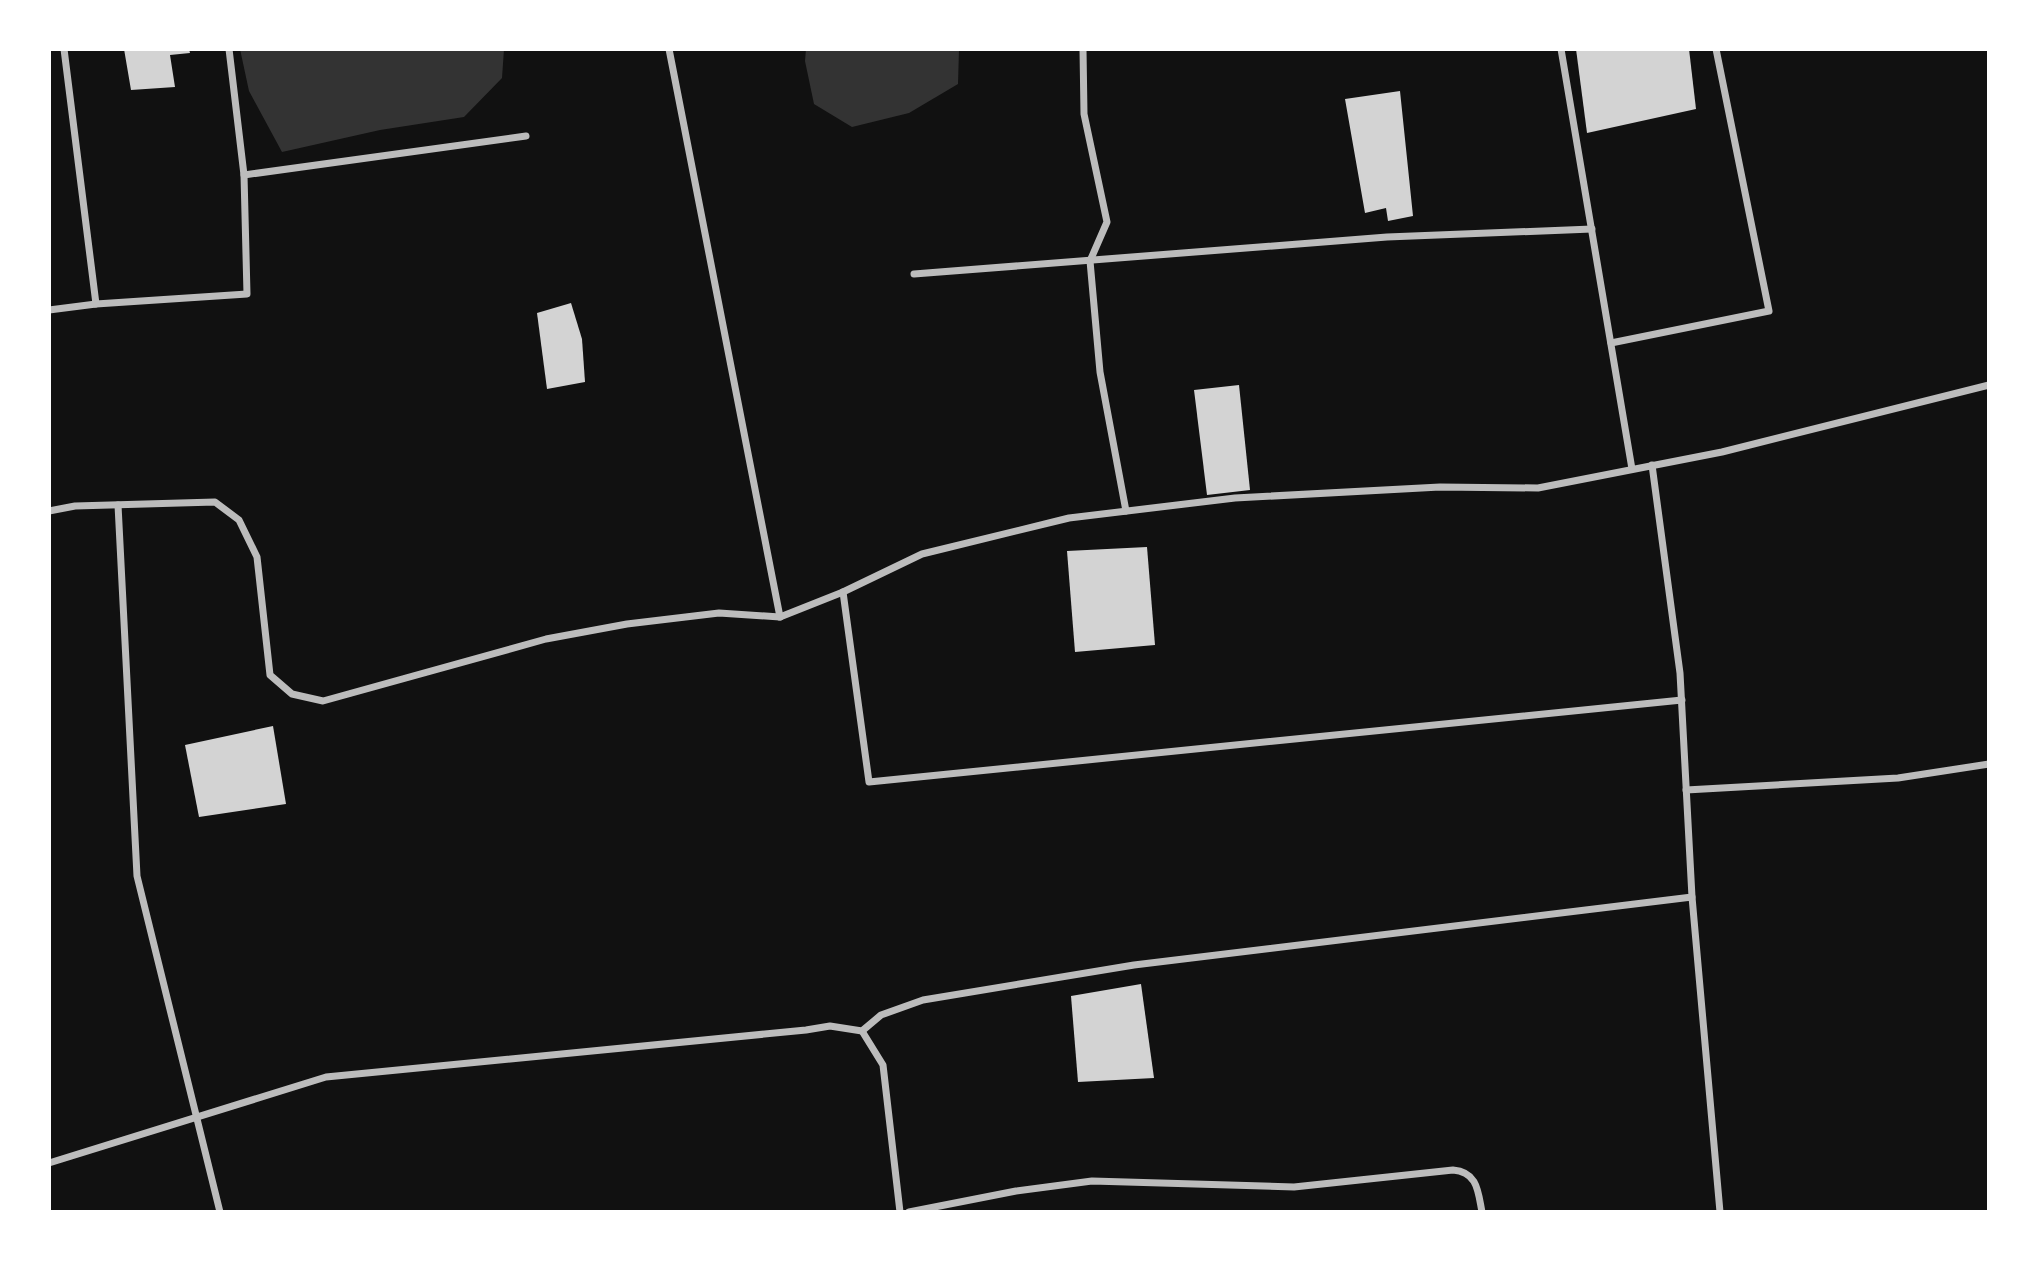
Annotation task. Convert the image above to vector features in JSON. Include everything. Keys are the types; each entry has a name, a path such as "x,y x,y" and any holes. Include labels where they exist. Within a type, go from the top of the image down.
{"street":[{"path":"64,49 96,304"},
{"path":"49,310 96,304 247,294 244,176 229,49"},
{"path":"669,49 780,617"},
{"path":"1083,49 1084,114 1107,222 1090,261 1100,372 1125,511"},
{"path":"1562,49 1632,469"},
{"path":"1611,343 1769,311 1716,49"},
{"path":"244,176 526,136"},
{"path":"914,274 1387,237 1592,229"},
{"path":"49,511 75,506 215,502 239,520 257,557 270,675 292,694 323,701 547,639 627,624 719,613 780,617 843,592 922,554 1069,518 1236,498 1440,487 1538,488 1722,452 1989,385"},
{"path":"1652,465 1680,673 1692,897 1720,1212"},
{"path":"118,505 137,876 220,1212"},
{"path":"843,592 869,782 1682,700"},
{"path":"1686,790 1899,778 1989,765"},
{"path":"49,1163 326,1077 830,1026 862,1031 881,1015 923,1000 1121,967 1692,897"},
{"path":"862,1031 883,1065 900,1212"},
{"path":"909,1212 1016,1191 1093,1181 1294,1187 1453,1170 1470,1174 1477,1184 1482,1212"}],"shaded area":[{"path":"240,49 504,49 502,78 464,117 380,130 282,152 249,91"},
{"path":"806,49 959,49 958,84 909,113 852,127 814,104 805,61"}],"building":[{"path":"124,49 189,49 190,53 170,55 175,87 131,90"},
{"path":"1576,49 1689,49 1696,109 1587,133"},
{"path":"1400,91 1413,216 1388,221 1386,208 1365,213 1345,99"},
{"path":"571,303 582,339 585,382 547,389 537,313"},
{"path":"1239,385 1250,490 1207,495 1194,390"},
{"path":"1147,547 1155,645 1075,652 1067,551"},
{"path":"273,726 286,804 199,817 185,745"},
{"path":"1141,984 1154,1078 1078,1082 1071,996"}]}
